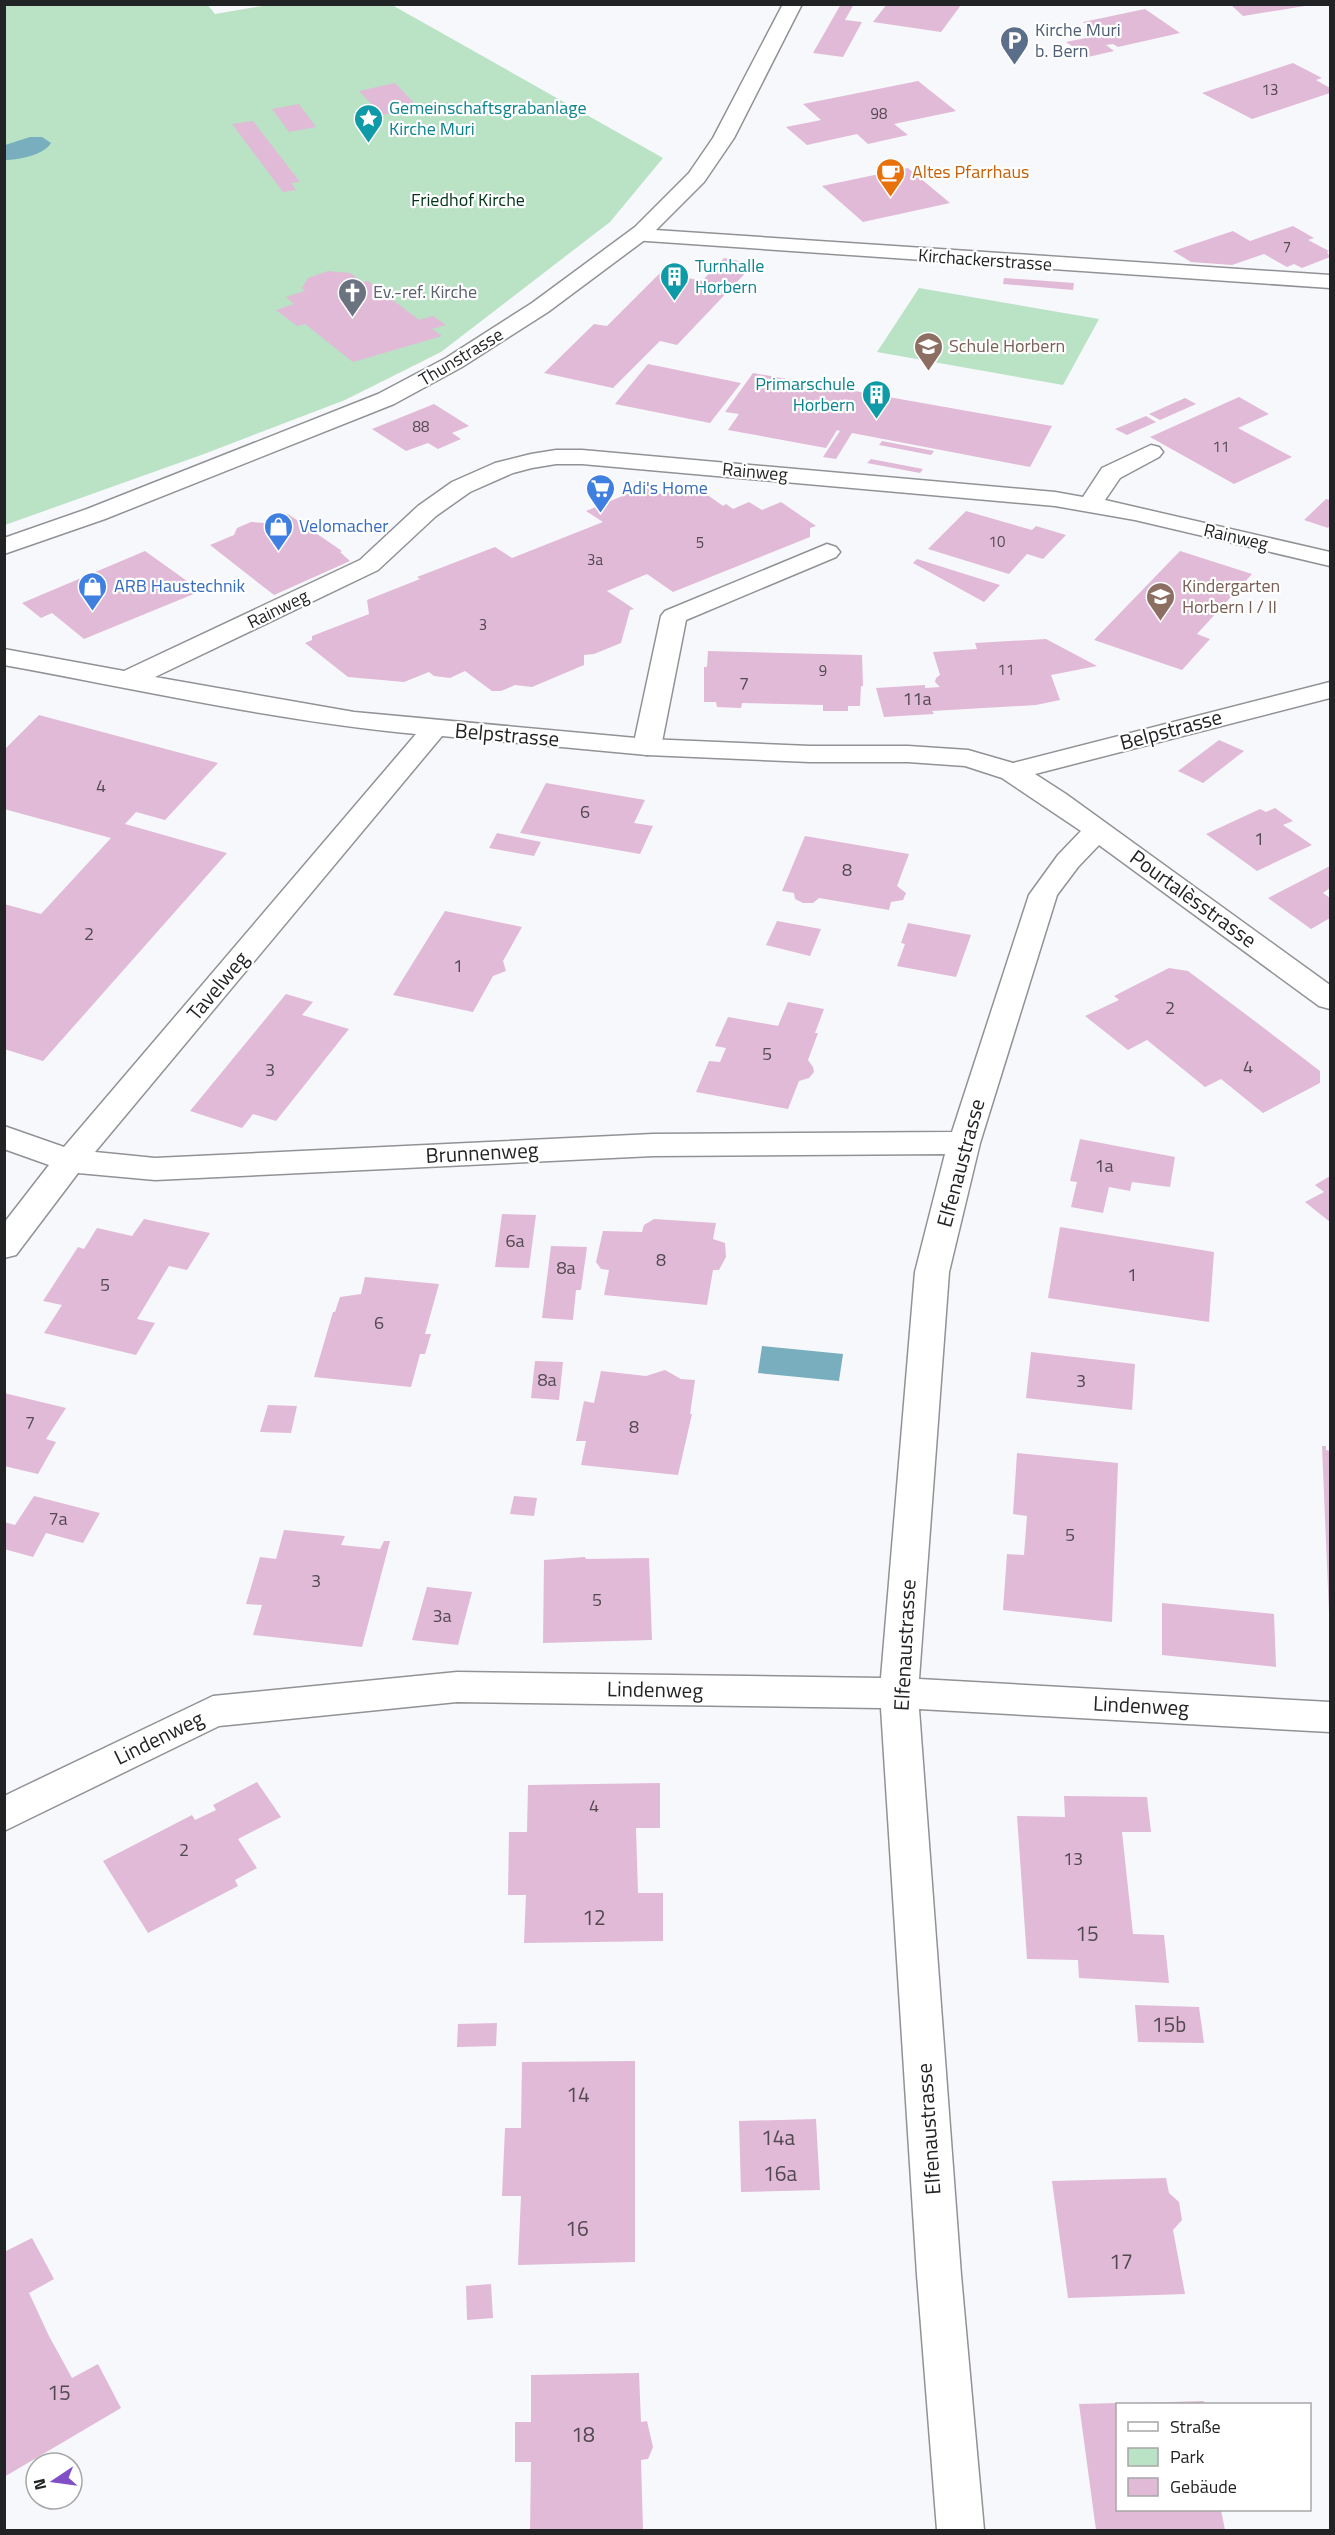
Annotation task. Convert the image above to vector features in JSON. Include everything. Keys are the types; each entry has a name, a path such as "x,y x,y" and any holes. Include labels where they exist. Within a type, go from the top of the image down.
{"street":[{"name":"Thunstrasse","path":"4,547 117,506 386,399 423,381 513,326 640,235 687,189 712,158 732,124 751,81 793,4"},
{"name":"Kirchackerstrasse","path":"640,235 1330,282"},
{"path":"1090,505 1111,473 1151,452"},
{"name":"Rainweg","path":"125,681 369,565 427,511 461,487 504,468 556,457 582,457 1055,499 1135,513 1330,559"},
{"path":"647,747 674,616 827,552"},
{"name":"Belpstrasse","path":"4,657 125,681 354,720 647,747 810,754 908,753 968,758 1012,772 1056,800"},
{"name":"Belpstrasse","path":"1012,772 1330,690"},
{"name":"Tavelweg","path":"4,1247 70,1161 435,728"},
{"name":"Pourtalèsstrasse","path":"1056,800 1330,999"},
{"name":"Elfenaustrasse","path":"960,2530 938,2263 899,1693 932,1272 964,1143 1043,895 1061,868 1081,845 1098,831"},
{"name":"Brunnenweg","path":"4,1137 70,1161 155,1169 653,1145 964,1143"},
{"name":"Lindenweg","path":"4,1815 213,1711 457,1688 899,1693 1330,1717"}],"green space":[{"name":"Friedhof Kirche","path":"207,4 215,14 268,5 392,5 663,158 610,222 441,352 345,400 204,454 5,525 4,5"},
{"path":"919,288 1099,319 1063,385 877,352"}],"water":[{"path":"30,137 42,137 51,143 37,154 5,160 5,145"},
{"path":"762,1346 843,1354 839,1381 758,1373"}],"building":[{"path":"841,4 854,4 845,20 862,22 843,57 813,53"},
{"path":"887,4 961,5 941,32 873,22"},
{"path":"1230,4 1305,4 1305,6 1243,16"},
{"path":"1145,9 1180,33 1118,47 1113,44 1106,45 1114,51 1088,57 1066,42 1101,35 1083,22"},
{"path":"1293,63 1322,78 1316,80 1330,88 1330,93 1252,119 1202,93"},
{"path":"918,81 956,111 894,124 908,135 868,144 857,134 807,145 786,127 821,120 803,104"},
{"path":"395,83 418,107 382,115 359,91"},
{"path":"299,104 316,127 289,132 272,109"},
{"path":"253,121 300,182 291,183 296,190 283,192 232,124"},
{"path":"908,168 950,203 863,222 822,186"},
{"path":"1293,226 1314,238 1308,240 1329,251 1327,252 1330,257 1302,268 1294,264 1287,267 1264,254 1232,265 1191,262 1173,251 1233,231 1250,241"},
{"name":"Turnhalle Horbern","path":"724,258 754,264 677,345 660,341 613,388 544,373 594,324 607,326 661,272 702,281"},
{"name":"Ev.-ref. Kirche","path":"328,271 350,273 363,282 368,281 419,320 433,316 446,325 432,329 442,336 353,362 305,324 297,326 276,310 294,304 286,297 305,291 302,288 308,278"},
{"path":"1004,278 1074,283 1073,290 1003,284"},
{"path":"648,364 741,383 710,423 615,404"},
{"name":"Primarschule Horbern","path":"753,373 1052,426 1030,467 852,433 836,459 823,457 840,431 837,430 826,448 728,430 739,414 725,412"},
{"path":"1239,397 1269,414 1238,428 1292,457 1234,484 1150,437"},
{"path":"1185,398 1196,404 1160,420 1149,414"},
{"path":"434,404 469,426 452,433 461,439 438,449 428,443 406,451 372,429"},
{"path":"1146,416 1156,422 1127,435 1115,429"},
{"path":"882,441 934,451 931,455 879,445"},
{"path":"871,459 923,469 920,473 867,463"},
{"path":"649,485 662,495 678,488 702,491 723,506 726,504 733,509 749,502 762,510 781,502 816,526 810,528 810,537 673,592 647,574 607,591 634,609 630,610 621,643 594,654 584,655 584,665 532,687 515,685 501,691 492,691 465,671 450,678 434,676 429,672 404,682 348,677 305,643 312,640 312,636 369,614 367,600 420,579 417,577 495,547 512,558 603,522 586,511"},
{"path":"1326,499 1330,500 1328,528 1304,520"},
{"path":"966,511 1032,530 1036,526 1066,535 1043,559 1027,554 1009,574 928,549"},
{"path":"288,514 342,551 340,552 350,561 274,595 210,545 234,535 237,528 251,522 265,523"},
{"path":"145,551 201,591 84,639 52,613 41,618 22,603"},
{"name":"Kindergarten Horbern I / II","path":"1180,551 1252,574 1197,634 1210,639 1182,670 1094,640"},
{"path":"917,559 1000,585 984,602 913,563"},
{"path":"1046,639 1097,666 1051,675 1060,700 1036,705 932,711 934,714 884,717 876,688 925,685 925,688 940,687 935,682 940,675 933,652 977,649 975,643"},
{"path":"708,651 862,655 863,686 861,686 860,706 848,706 848,711 823,711 823,705 742,703 741,708 717,707 716,702 704,702 704,667 707,667"},
{"path":"39,715 218,763 165,820 136,812 125,824 227,853 43,1061 4,1049 4,904 41,914 111,838 4,809 4,750"},
{"path":"1219,740 1244,751 1203,783 1178,771"},
{"path":"546,783 645,800 634,823 653,826 640,854 520,833"},
{"path":"1275,808 1293,821 1283,825 1312,845 1257,871 1206,834 1260,809 1266,812"},
{"path":"497,833 541,842 534,856 489,848"},
{"path":"805,836 909,854 897,886 906,893 903,900 891,902 889,910 819,898 813,903 803,903 795,899 794,893 782,891"},
{"path":"1330,866 1330,888 1323,893 1330,898 1330,918 1311,929 1268,898"},
{"path":"445,911 522,927 503,961 506,971 493,976 473,1012 393,995"},
{"path":"777,921 821,929 810,956 766,945"},
{"path":"908,923 971,935 956,977 897,966 905,944 901,943"},
{"path":"1169,968 1188,971 1256,1022 1320,1071 1320,1083 1263,1113 1221,1079 1205,1087 1147,1040 1128,1050 1085,1016 1119,1000 1114,996"},
{"path":"286,994 313,1002 302,1015 349,1029 276,1121 253,1114 242,1128 190,1111"},
{"path":"788,1002 824,1009 808,1060 814,1072 809,1078 799,1081 788,1109 696,1092 709,1061 720,1062 726,1048 715,1046 728,1017 778,1026"},
{"path":"1080,1139 1175,1157 1170,1187 1132,1182 1130,1191 1109,1187 1103,1213 1071,1207 1077,1182 1070,1181"},
{"path":"1330,1176 1330,1222 1305,1202 1324,1192 1315,1185"},
{"path":"502,1214 536,1215 529,1268 495,1267"},
{"path":"144,1219 210,1233 187,1270 169,1266 137,1319 155,1323 136,1355 44,1333 62,1305 43,1301 78,1247 84,1249 97,1228 132,1236"},
{"path":"654,1219 716,1223 713,1239 725,1243 726,1257 719,1270 713,1270 707,1305 604,1295 609,1270 601,1269 596,1262 603,1231 642,1232 644,1225"},
{"path":"1060,1227 1214,1252 1209,1322 1048,1298"},
{"path":"551,1246 587,1247 581,1290 576,1290 573,1320 542,1318"},
{"path":"365,1277 439,1284 425,1334 431,1334 425,1354 420,1354 411,1387 314,1377 333,1312 335,1312 340,1297 361,1294"},
{"path":"1031,1352 1135,1364 1132,1410 1026,1398"},
{"path":"535,1361 563,1362 559,1400 531,1398"},
{"path":"665,1370 681,1379 695,1380 690,1414 692,1414 678,1475 581,1465 586,1441 576,1441 584,1401 594,1403 601,1371 646,1376"},
{"path":"4,1393 66,1408 46,1439 56,1442 38,1474 4,1466"},
{"path":"268,1405 297,1406 291,1433 260,1432"},
{"path":"1322,1446 1326,1446 1326,1450 1330,1451 1330,1613 1329,1613"},
{"path":"1017,1453 1118,1463 1112,1622 1003,1610 1007,1554 1024,1555 1027,1516 1013,1514"},
{"path":"34,1496 100,1513 83,1543 46,1533 33,1557 4,1549 4,1522 15,1525"},
{"path":"514,1496 537,1498 534,1516 510,1514"},
{"path":"284,1530 345,1536 341,1545 380,1549 384,1541 390,1541 362,1647 253,1635 262,1605 246,1604 260,1557 276,1559"},
{"path":"585,1557 586,1559 649,1558 652,1640 543,1643 544,1560"},
{"path":"427,1587 472,1592 458,1645 412,1640"},
{"path":"1162,1603 1274,1614 1276,1667 1162,1655"},
{"path":"257,1782 281,1817 238,1839 257,1868 235,1880 238,1886 148,1933 103,1861 192,1815 195,1820 216,1810 213,1805"},
{"path":"660,1783 660,1828 636,1828 638,1893 663,1893 663,1941 524,1943 526,1895 508,1895 509,1832 527,1832 528,1785"},
{"path":"1064,1796 1147,1797 1151,1832 1122,1832 1133,1934 1164,1935 1169,1983 1079,1978 1078,1960 1027,1959 1017,1816 1065,1817"},
{"path":"1135,2005 1199,2007 1204,2043 1138,2042"},
{"path":"497,2023 496,2046 457,2047 458,2024"},
{"path":"635,2061 635,2262 518,2265 521,2196 502,2196 505,2128 521,2128 522,2062"},
{"path":"816,2119 820,2190 741,2192 739,2121"},
{"path":"1166,2178 1169,2193 1179,2202 1182,2220 1173,2230 1185,2294 1068,2298 1052,2181"},
{"path":"32,2238 54,2279 29,2293 49,2336 72,2378 98,2364 121,2408 48,2451 24,2451 24,2465 4,2477 4,2252"},
{"path":"491,2284 493,2318 467,2320 466,2286"},
{"path":"639,2373 641,2422 647,2421 653,2447 648,2459 641,2460 643,2530 530,2530 531,2462 515,2462 515,2422 531,2422 531,2375"},
{"path":"1204,2401 1204,2403 1139,2403"},
{"path":"1116,2403 1116,2511 1221,2511 1225,2530 1096,2530 1079,2404"}],"place":[{"name":"Kirche Muri b. Bern","path":"1014,66"},
{"name":"Gemeinschaftsgrabanlage Kirche Muri","path":"368,144"},
{"name":"Altes Pfarrhaus","path":"891,198"},
{"name":"Turnhalle Horbern","path":"674,302"},
{"name":"Ev.-ref. Kirche","path":"352,318"},
{"name":"Schule Horbern","path":"928,372"},
{"name":"Primarschule Horbern","path":"876,420"},
{"name":"Adi's Home","path":"601,514"},
{"name":"Velomacher","path":"278,552"},
{"name":"ARB Haustechnik","path":"93,612"},
{"name":"Kindergarten Horbern I / II","path":"1161,622"}]}
